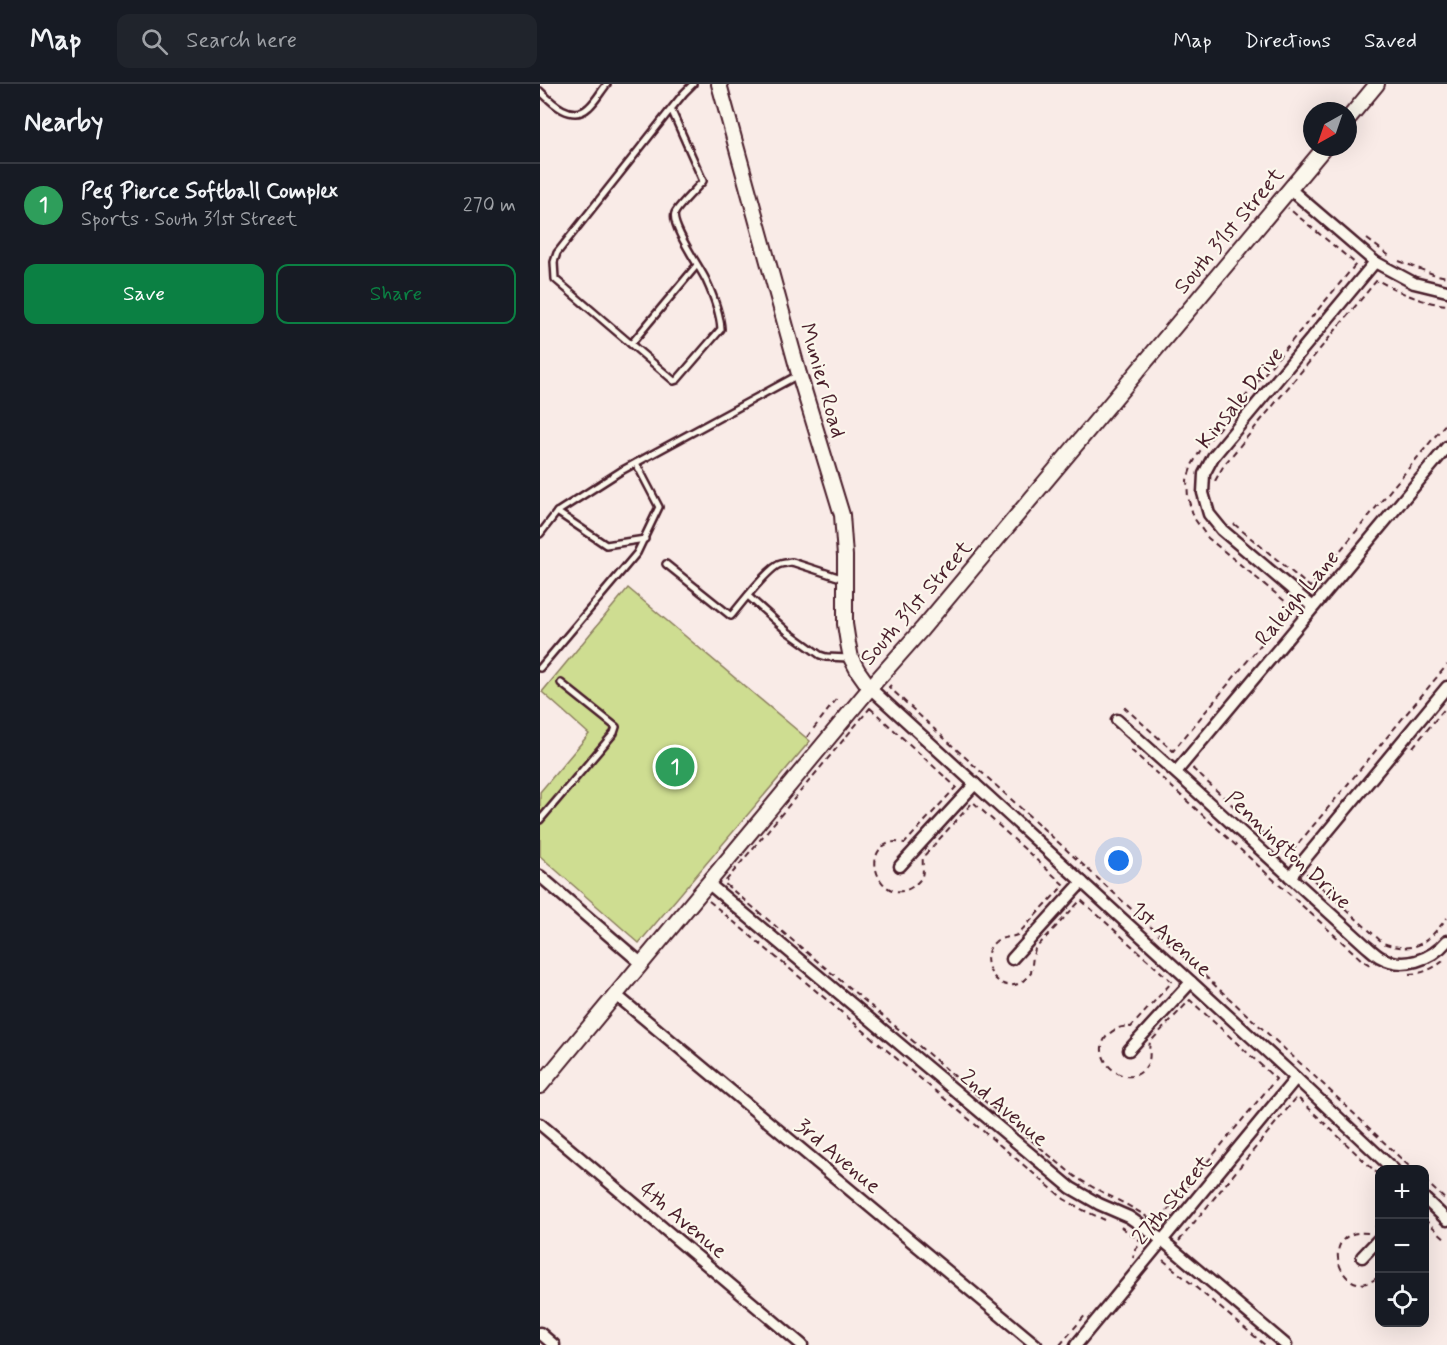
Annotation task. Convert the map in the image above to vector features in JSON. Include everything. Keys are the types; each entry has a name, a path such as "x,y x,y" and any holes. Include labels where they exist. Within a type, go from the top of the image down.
{"street":[{"name":"Munier Road","path":"718,84 842,515 846,579 845,624 851,658 870,688"},
{"path":"1357,108 1377,84"},
{"name":"South 31st Street","path":"540,1086 870,688 938,610 1317,156"},
{"path":"1290,189 1375,262 1414,283 1447,291"},
{"name":"Kinsale Drive","path":"1313,607 1222,530 1209,514 1203,493 1204,474 1213,457 1375,262"},
{"name":"Raleigh Lane","path":"1176,772 1447,447"},
{"path":"1290,877 1447,687"},
{"name":"1st Avenue","path":"870,688 1389,1165"},
{"name":"Pennington Drive","path":"1117,720 1381,958 1398,963 1414,962 1429,957 1447,941"},
{"path":"900,866 975,784"},
{"path":"540,876 642,964"},
{"path":"1012,959 1082,882"},
{"name":"2nd Avenue","path":"709,884 1071,1188 1099,1204 1130,1217 1162,1240 1286,1345"},
{"path":"1130,1050 1191,982"},
{"name":"3rd Avenue","path":"616,995 1036,1345"},
{"name":"27th Street","path":"1076,1345 1296,1078"},
{"name":"4th Avenue","path":"540,1124 802,1345"},
{"path":"1429,1202 1447,1220"},
{"path":"1362,1257 1375,1243"},
{"path":"540,1333 554,1345"}],"lane":[{"path":"540,91 566,112 576,113 588,109 607,84"},
{"path":"671,108 703,181 675,212 674,220 706,281 720,319 721,329 674,381 555,279 554,262 557,253 671,108 693,84"},
{"path":"631,344 697,265"},
{"path":"540,534 557,512 621,471 800,374"},
{"path":"540,668 637,552 645,539 659,507 636,463"},
{"path":"557,512 606,545 645,539"},
{"path":"666,564 731,616 768,573 784,563 799,564 846,579"},
{"path":"748,596 789,632 820,655 851,658"},
{"path":"540,820 614,733 616,727 561,683"}],"path":[{"path":"1124,707 1173,751 1292,607 1208,538 1194,518 1188,498 1187,480 1200,451 1356,264 1288,208"},
{"path":"1368,240 1402,263 1447,277"},
{"path":"1214,483 1224,465 1377,280 1420,300 1447,305"},
{"path":"1232,522 1310,587 1447,422"},
{"path":"1193,769 1288,856 1447,664"},
{"path":"897,678 889,687 1323,1084 1408,1165"},
{"path":"807,737 840,696"},
{"path":"1307,874 1383,943 1397,948 1409,948 1421,944 1431,937 1447,918"},
{"path":"710,901 1064,1199 1108,1220"},
{"path":"1178,1242 1297,1097 1375,1171"},
{"path":"1429,1184 1447,1201"},
{"path":"1116,1223 1142,1242 1135,1250 1133,1257"},
{"path":"1429,1223 1447,1240"},
{"path":"1163,1260 1265,1345"},
{"path":"1060,1345 1089,1310"}],"green space":[{"path":"628,588 810,741 639,943 540,856 540,792 589,734 542,692"}],"place":[{"name":"Peg Pierce Softball Complex","path":"675,767"}]}
